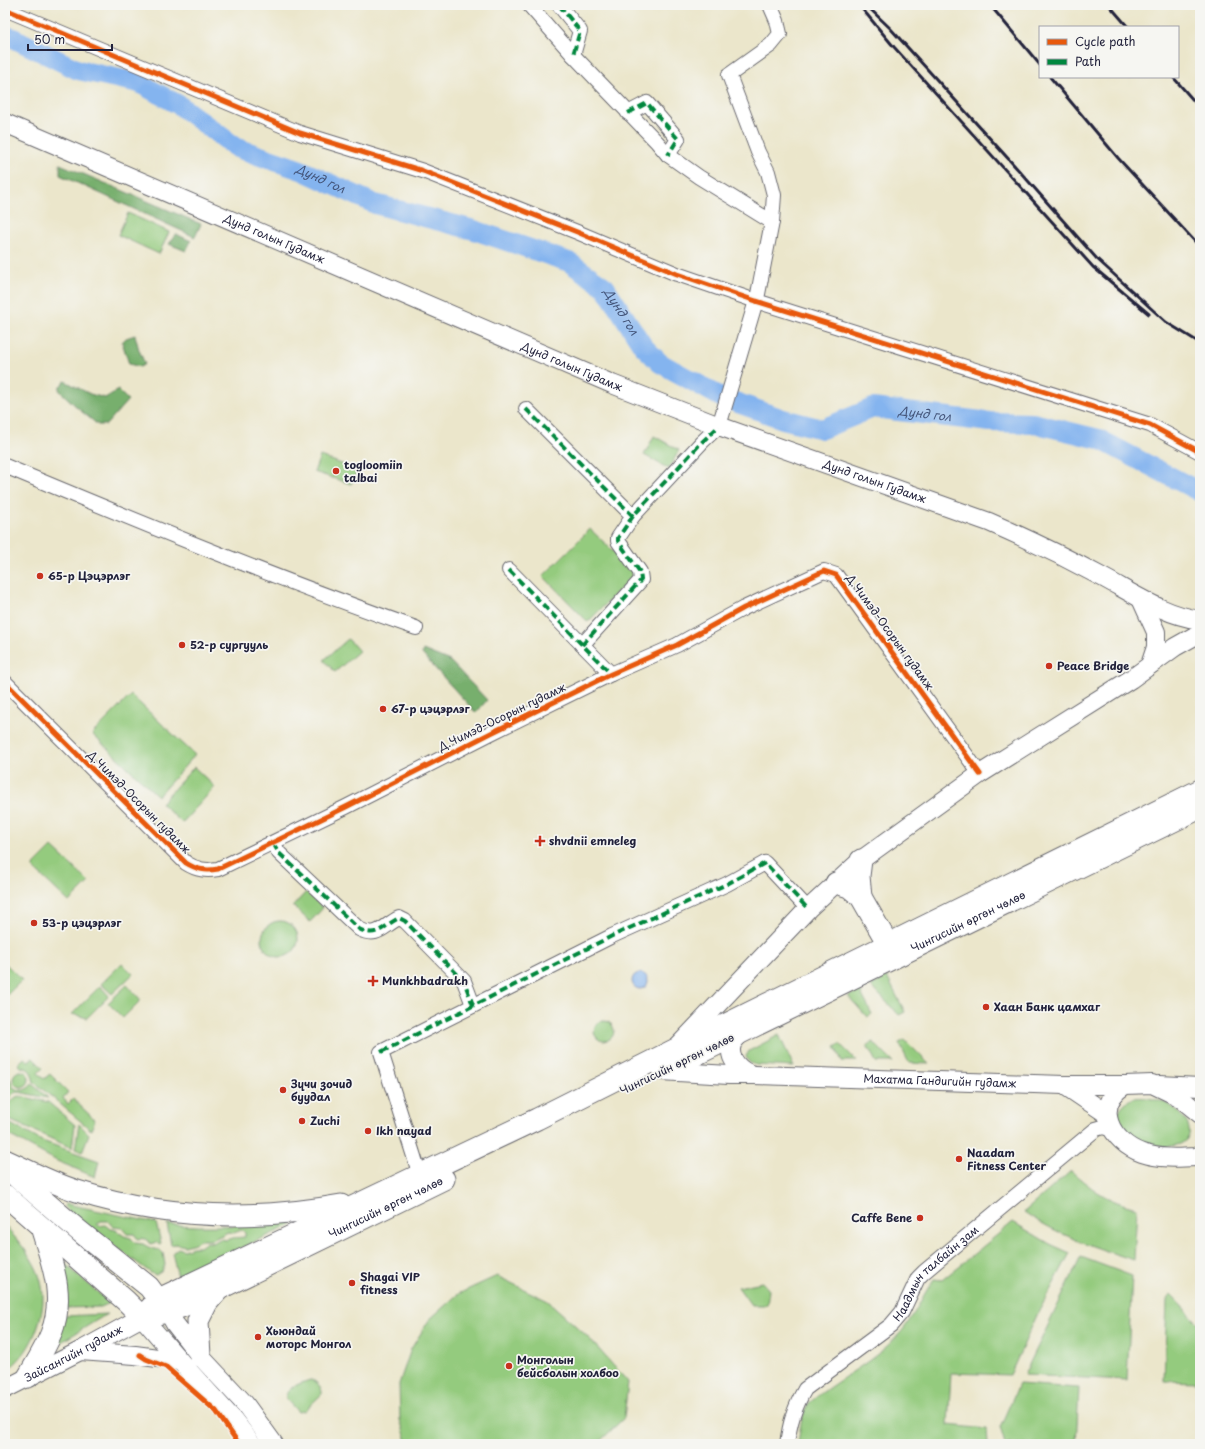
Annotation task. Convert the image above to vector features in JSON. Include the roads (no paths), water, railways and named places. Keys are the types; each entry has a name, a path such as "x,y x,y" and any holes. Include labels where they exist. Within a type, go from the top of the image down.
{"highway":[{"name":"Чингисийн өргөн чөлөө","path":"163,1306 367,1200 537,1119 676,1048 1200,790"},
{"name":"Чингисийн өргөн чөлөө","path":"163,1306 222,1287 375,1214 1200,808"},
{"path":"861,860 859,876 861,897 888,944"},
{"path":"836,883 849,887 861,897"},
{"path":"5,1160 41,1177 100,1198 148,1208 187,1213 224,1216 255,1214 319,1209 367,1200"},
{"path":"5,1168 78,1230 149,1287 163,1306 142,1317 126,1301 5,1195"},
{"path":"28,1377 51,1334 56,1319 58,1301 57,1282 41,1227"},
{"path":"200,1356 198,1321 207,1303 222,1287"}],"main road":[{"name":"Дунд голын Гудамж","path":"5,123 605,381 719,426 989,522 1029,539 1141,599 1171,613 1200,620"},
{"path":"1141,599 1156,632 1156,647 1150,666"},
{"path":"676,1048 808,909 861,860 980,774 1150,666 1175,647 1200,633"},
{"path":"740,1034 732,1044 732,1052 736,1064 743,1071 754,1075"},
{"name":"Махатма Гандигийн гудамж","path":"661,1072 1064,1085 1152,1084 1200,1087"},
{"path":"1152,1084 1179,1098 1200,1114"},
{"path":"1064,1085 1110,1122 1125,1144 1134,1150 1144,1154 1168,1158 1199,1157"},
{"path":"1110,1122 1108,1105 1111,1098 1125,1085"},
{"path":"163,1306 200,1356 245,1404 274,1444"},
{"path":"142,1317 233,1419 252,1444"},
{"name":"Зайсангийн гудамж","path":"5,1389 80,1351 142,1317"},
{"path":"80,1351 135,1355 180,1361"}],"street":[{"path":"529,5 668,155 699,177 772,222"},
{"path":"559,5 580,31 573,54"},
{"path":"582,645 641,580 640,572 618,541 618,538 633,516 702,442 719,426 756,301 772,222 774,195 768,172 758,152 729,75 771,45 780,34 777,21 770,5"},
{"path":"5,9 300,133 423,171 578,232 677,274 756,301 1150,425 1200,452"},
{"path":"628,113 647,103 678,139 668,155"},
{"path":"526,409 633,516"},
{"path":"5,466 329,597 416,628"},
{"path":"509,570 611,674"},
{"name":"Д.Чимэд-Осорын гудамж","path":"5,682 186,863 198,870 210,871 218,869 273,843 611,674 677,645 744,608 824,572 836,575 980,774"},
{"path":"273,843 279,854 359,929 368,933 377,933 400,918 405,920 464,981 474,1005"},
{"path":"422,1174 417,1166 381,1052 612,936 727,884 765,863 808,909"},
{"name":"Наадмын талбайн зам","path":"788,1444 796,1404 805,1389 891,1325 902,1312 918,1278 924,1272 1096,1129 1104,1127 1110,1122"}],"water":[{"path":"637,973 643,973 648,978 646,987 643,989 637,989 632,984 632,978"}],"waterway":[{"name":"Дунд гол","path":"5,37 11,37 78,70 139,83 179,105 237,148 301,170 375,204 474,230 569,262 605,287 643,346 660,363 721,397 783,419 822,429 873,408 990,422 1033,423 1099,439 1200,492"}],"railway":[{"path":"859,5 894,47 1093,267 1149,314"},
{"path":"866,5 890,28 1097,259 1166,322 1200,343"},
{"path":"990,5 1039,64"},
{"path":"1109,5 1127,26"},
{"path":"1051,78 1118,158 1200,247"},
{"path":"1174,78 1200,108"}],"place":[{"name":"togloomiin talbai","path":"336,471"},
{"name":"65-р Цэцэрлэг","path":"40,576"},
{"name":"52-р сургууль","path":"182,645"},
{"name":"Peace Bridge","path":"1049,666"},
{"name":"67-р цэцэрлэг","path":"383,709"},
{"name":"shvdnii emneleg","path":"540,841"},
{"name":"53-р цэцэрлэг","path":"34,923"},
{"name":"Munkhbadrakh","path":"373,981"},
{"name":"Хаан Банк цамхаг","path":"986,1007"},
{"name":"Зүчи зочид буудал","path":"283,1090"},
{"name":"Zuchi","path":"302,1121"},
{"name":"Ikh nayad","path":"368,1131"},
{"name":"Naadam Fitness Center","path":"959,1159"},
{"name":"Caffe Bene","path":"920,1218"},
{"name":"Shagai VIP fitness","path":"352,1283"},
{"name":"Хьюндай моторс Монгол","path":"258,1337"},
{"name":"Монголын бейсболын холбоо","path":"509,1366"}]}
